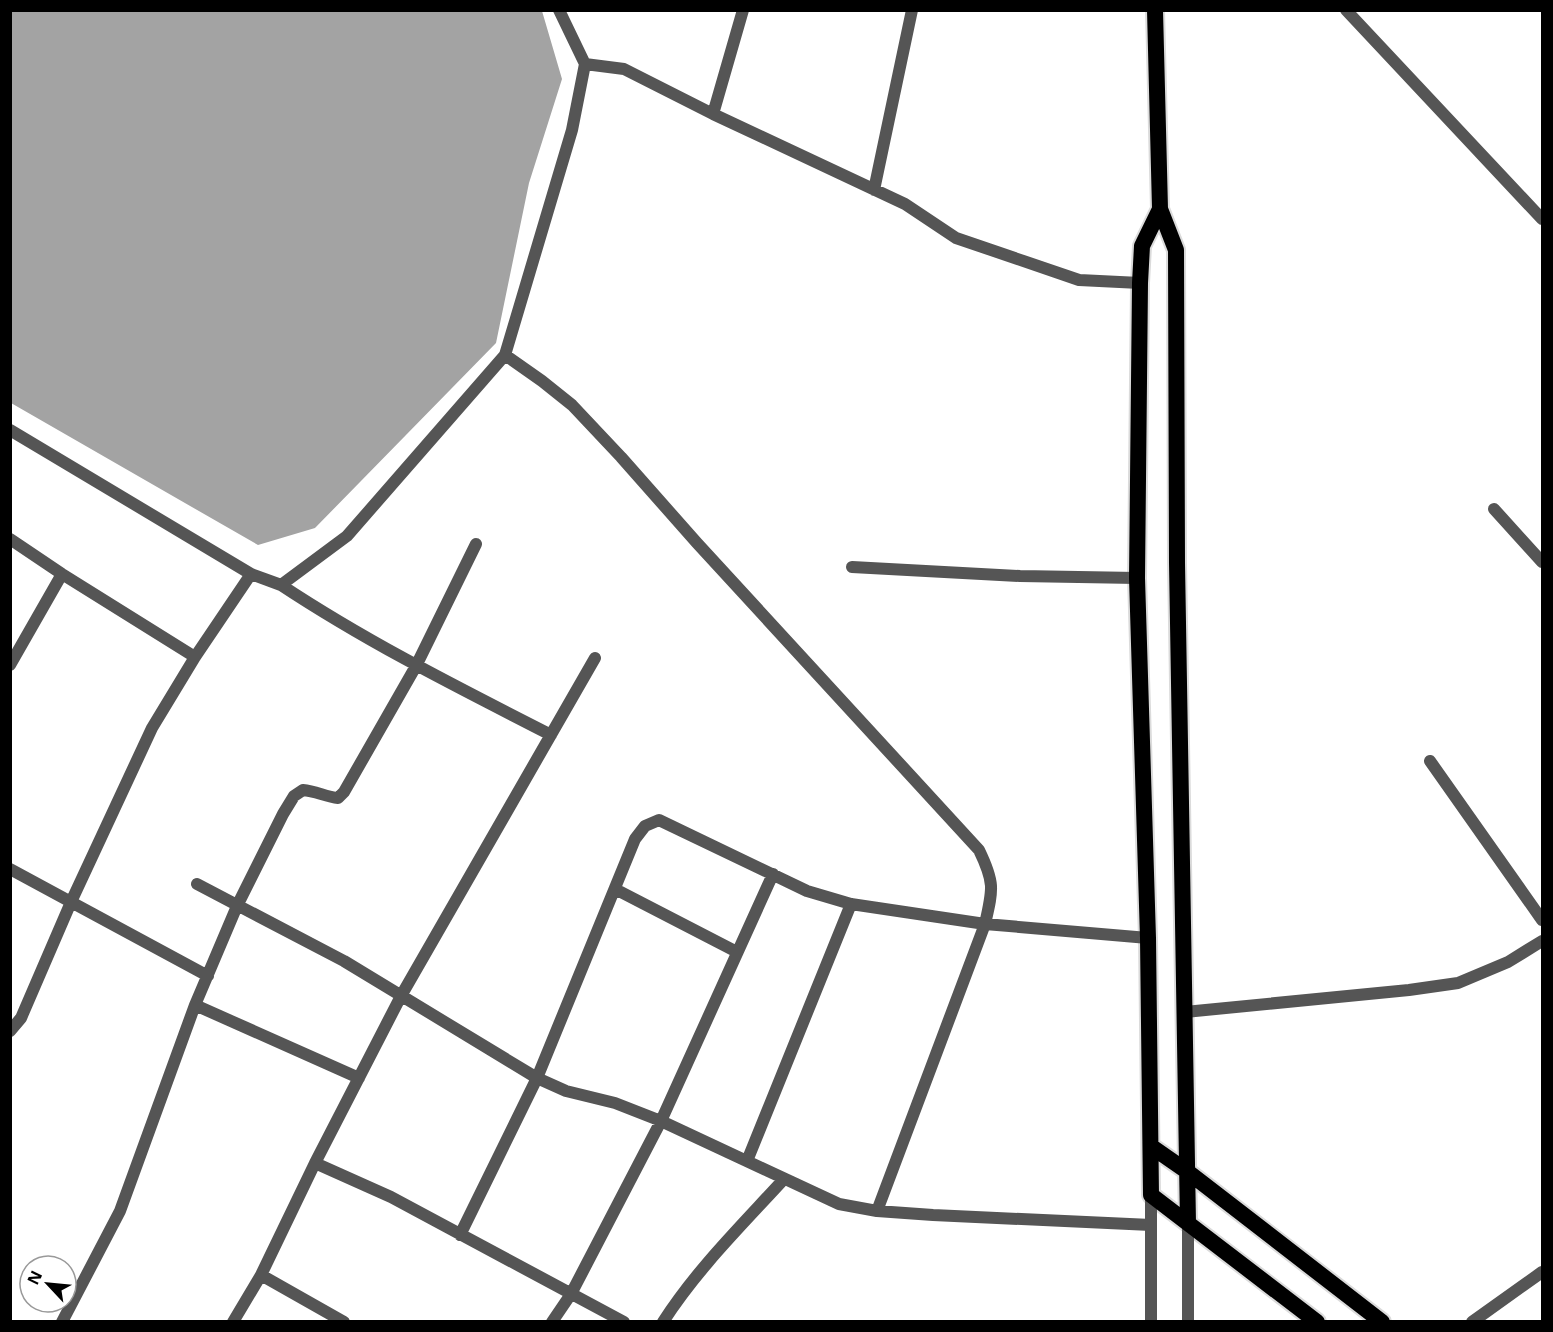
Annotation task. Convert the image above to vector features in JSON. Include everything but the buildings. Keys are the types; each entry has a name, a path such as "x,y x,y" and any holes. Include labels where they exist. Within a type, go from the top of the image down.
{"highway":[{"path":"1155,10 1160,209 1176,250 1176,562 1188,1223"},
{"path":"1160,209 1142,246 1137,578 1148,938 1151,1195 1317,1322"},
{"path":"1152,1147 1188,1172 1382,1322"}],"street":[{"path":"281,585 347,536 505,355 572,130 585,64 559,10"},
{"path":"713,114 743,10"},
{"path":"874,190 912,10"},
{"path":"1347,10 1542,219"},
{"path":"585,64 624,69 713,114 904,204 956,238 1079,280 1140,283"},
{"path":"505,355 572,405 979,850 991,874 991,895 985,924 877,1211"},
{"path":"10,430 251,574 281,585 336,621 416,666 551,735"},
{"path":"1494,509 1542,562"},
{"path":"10,539 195,657"},
{"path":"62,1322 120,1211 195,1005 237,906 282,814 294,796 303,790 314,791 328,798 338,798 344,792 416,666 476,544"},
{"path":"852,567 1020,576 1137,578"},
{"path":"10,665 62,574"},
{"path":"10,1031 21,1018 71,902 152,728 195,657 251,574"},
{"path":"233,1322 261,1275 315,1163 401,996 596,658"},
{"path":"1430,761 1542,920"},
{"path":"460,1235 537,1078 635,839 645,826 659,820 807,891 851,904 985,924 1148,938"},
{"path":"10,869 208,976"},
{"path":"552,1322 571,1294 661,1121 772,874"},
{"path":"197,884 344,961 537,1078 566,1091 615,1102 661,1121 839,1204 877,1211 1151,1225"},
{"path":"615,889 737,952"},
{"path":"747,1161 851,904"},
{"path":"1185,1012 1458,983 1508,962 1542,941"},
{"path":"195,1005 359,1078"},
{"path":"315,1163 391,1197 624,1322"},
{"path":"663,1322 679,1297 711,1258 784,1179"},
{"path":"1151,1195 1151,1322"},
{"path":"1188,1223 1188,1322"},
{"path":"1472,1322 1542,1272"},
{"path":"261,1275 344,1322"}],"shaded area":[{"path":"11,10 542,11 562,79 529,183 496,343 315,528 258,545 11,403"}]}
